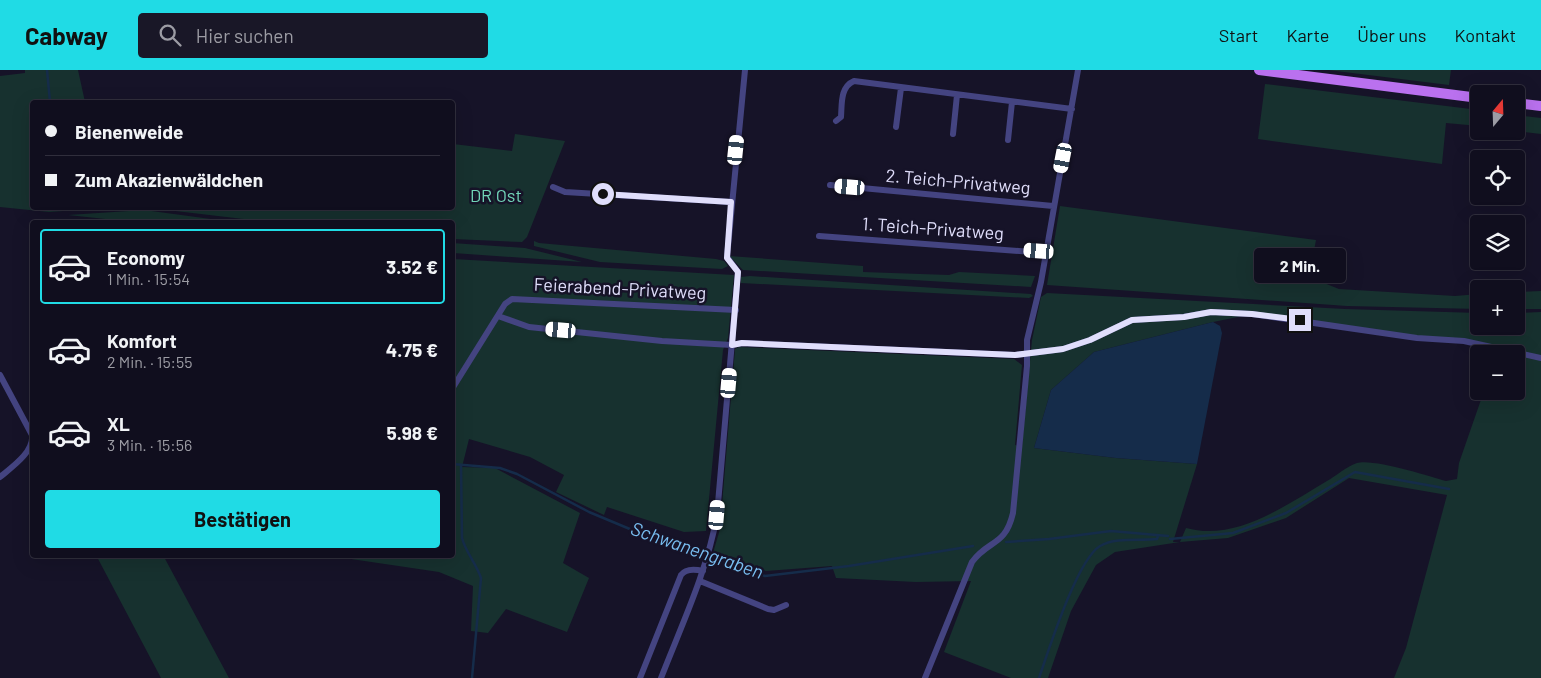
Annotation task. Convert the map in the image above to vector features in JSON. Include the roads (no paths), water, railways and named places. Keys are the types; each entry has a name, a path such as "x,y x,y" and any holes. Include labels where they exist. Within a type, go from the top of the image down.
{"main road":[{"path":"1259,70 1470,97"},
{"path":"1525,104 1541,106"}],"street":[{"path":"661,678 700,581 710,550 717,515 738,272 727,258 745,70"},
{"path":"928,677 972,562 979,554 1004,537 1010,527 1013,513 1027,340 1041,282 1078,70"},
{"path":"836,121 840,117 844,90 847,84 854,82 1072,109"},
{"path":"896,127 901,88"},
{"path":"953,134 957,95"},
{"path":"1008,140 1012,102"},
{"name":"2. Teich-Privatweg","path":"830,185 1053,206"},
{"path":"553,187 565,192 731,202"},
{"name":"1. Teich-Privatweg","path":"819,236 1045,252"},
{"name":"Feierabend-Privatweg","path":"498,316 505,304 512,299 736,310"},
{"path":"455,384 498,316 529,328 662,341 996,354 1063,349 1132,320 1184,317 1211,312 1252,314 1417,338 1464,341 1541,358"},
{"path":"0,375 30,431"},
{"path":"0,477 27,452 30,445"},
{"path":"640,678 683,572 704,568"},
{"path":"700,581 768,609 774,610 786,604"}],"water":[{"path":"1213,322 1220,326 1222,333 1197,464 1116,458 1034,448 1051,390 1094,352"}],"waterway":[{"path":"47,70 50,100"},
{"name":"Schwanengraben","path":"455,464 500,468 517,474 589,512 637,532 765,576 849,566 973,546"},
{"path":"461,465 462,538 481,578 472,678"},
{"name":"Schwanengraben","path":"1170,539 1233,533 1286,513 1355,472 1449,489"},
{"name":"Schwanengraben","path":"1006,542 1111,531 1168,536"},
{"path":"1039,678 1073,586 1091,555 1100,546 1113,541 1157,539 1158,536"}],"park label":[{"name":"DR Ost","path":"496,196"}]}
